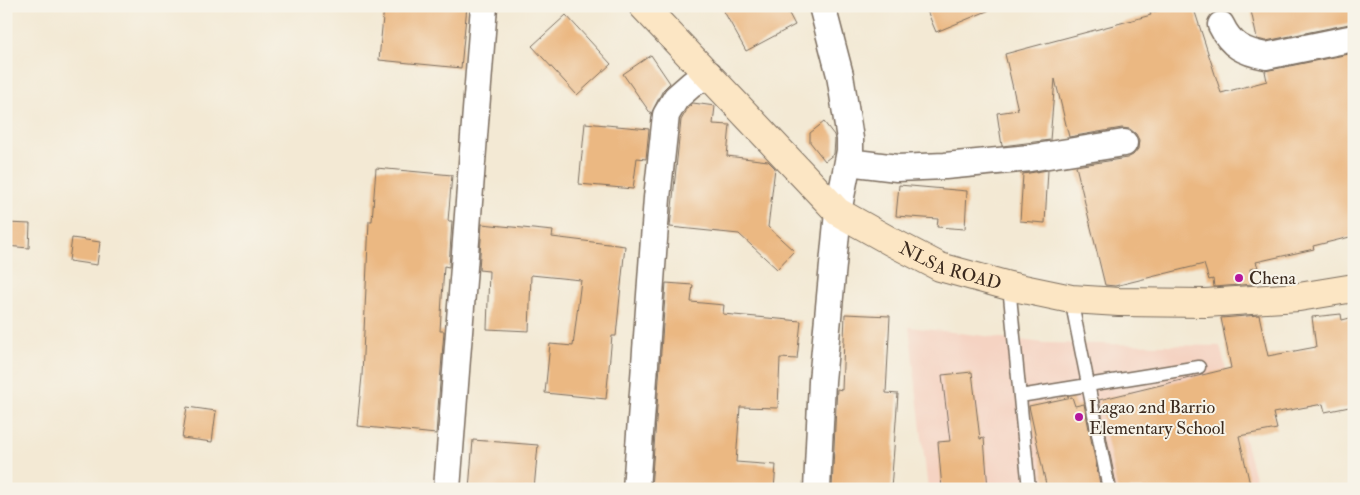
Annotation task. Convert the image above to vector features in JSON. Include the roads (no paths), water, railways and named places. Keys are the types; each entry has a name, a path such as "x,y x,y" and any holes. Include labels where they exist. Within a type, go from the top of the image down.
{"main road":[{"name":"NLSA ROAD","path":"643,6 838,212 940,267 1009,286 1071,299 1119,302 1205,303 1299,296 1354,288"}],"street":[{"path":"446,489 484,6"},
{"path":"817,489 822,381 838,212 850,151 850,130 840,75 822,6"},
{"path":"1221,25 1227,38 1237,46 1255,54 1266,56 1354,38"},
{"path":"636,489 657,198 666,115 676,98 692,84 709,74"},
{"path":"848,162 897,168 945,166 1030,158 1124,143"}],"lane":[{"path":"1009,286 1029,489"},
{"path":"1071,299 1109,489"},
{"path":"1020,396 1199,367"}],"place":[{"name":"Chena","path":"1239,278"},
{"name":"Lagao 2nd Barrio Elementary School","path":"1079,417"}]}
